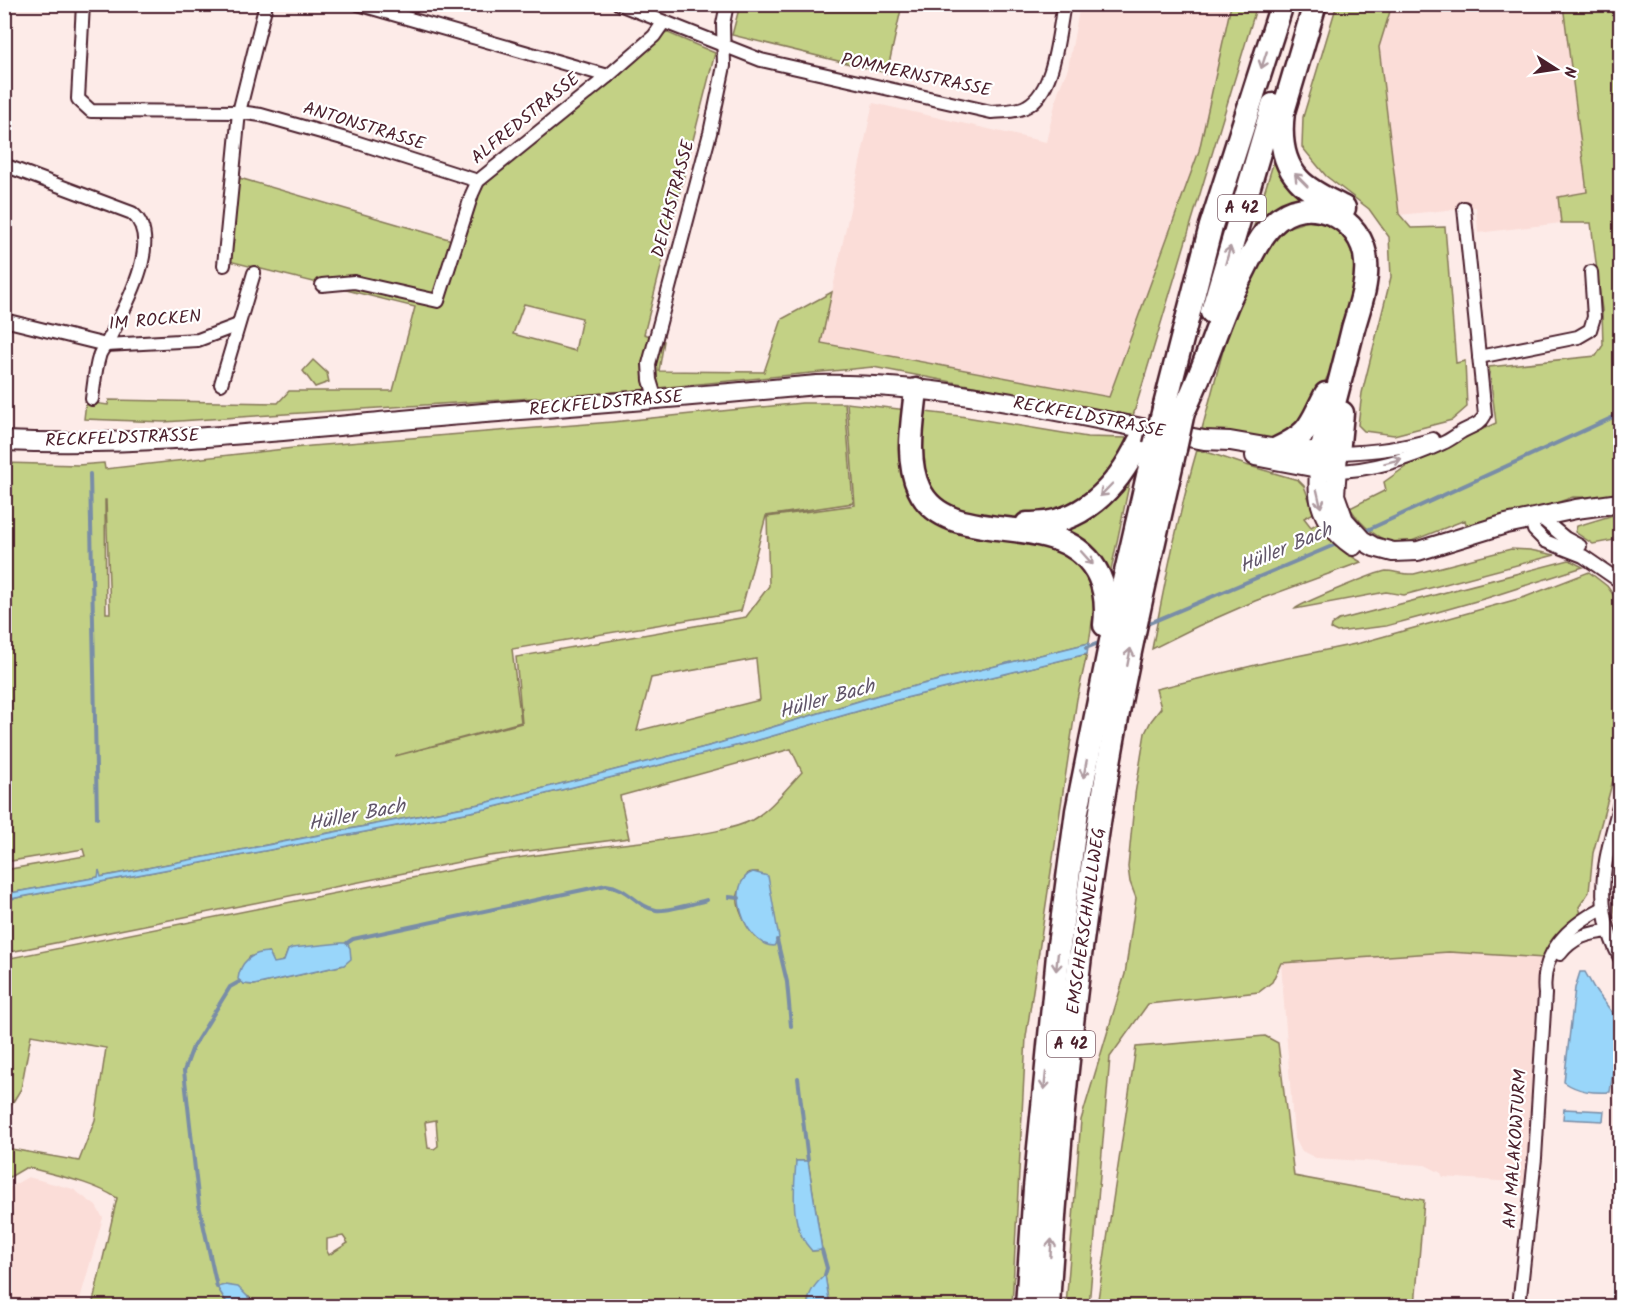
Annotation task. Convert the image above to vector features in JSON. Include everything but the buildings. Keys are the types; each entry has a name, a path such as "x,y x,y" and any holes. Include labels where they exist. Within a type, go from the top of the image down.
{"highway":[{"name":"A 42","path":"1111,618 1211,226 1282,4"},
{"name":"A 42","path":"1166,409 1234,232 1305,4"},
{"path":"1315,4 1282,112 1280,130 1283,148 1289,165 1299,181 1347,210 1357,220 1367,234 1373,257 1372,285 1328,461"},
{"path":"924,391 922,476 927,488 936,499 949,509 964,514 1026,524 1062,521 1079,513 1095,501 1132,457 1156,445 1166,409 1199,381 1226,306 1257,245 1274,223 1290,213 1305,209 1320,209 1339,216 1349,223 1364,248 1367,264 1345,361 1328,461"},
{"path":"1277,449 1303,435 1345,361"},
{"path":"924,391 912,459 919,490 929,503 938,512 964,522 1036,533 1074,546 1084,553 1094,566 1102,583 1111,618"},
{"name":"EMSCHERSCHNELLWEG","path":"1048,1306 1055,1190 1082,939 1120,704 1139,610 1156,445"},
{"name":"EMSCHERSCHNELLWEG","path":"1027,1306 1035,1188 1059,945 1077,811 1105,674 1098,663 1111,618"}],"street":[{"name":"ANTONSTRASSE","path":"83,4 78,99 91,111 238,112 261,115 478,181"},
{"path":"224,265 238,112 266,4"},
{"path":"358,4 608,76"},
{"name":"POMMERNSTRASSE","path":"619,4 724,46 773,62 991,112 1026,107 1038,98 1047,84 1064,4"},
{"name":"DEICHSTRASSE","path":"656,400 650,380 649,364 707,148 724,66 723,24 727,4"},
{"name":"ALFREDSTRASSE","path":"322,285 354,282 438,301 478,181 608,76 654,36 663,23"},
{"path":"4,165 132,213 140,220 143,229 143,263 136,284 99,355 92,399"},
{"name":"RECKFELDSTRASSE","path":"4,441 68,443 142,441 817,385 869,385 1004,402 1204,440 1230,441 1277,449 1359,469 1409,456 1444,442 1481,422 1485,416 1464,208"},
{"path":"1479,357 1578,337 1590,330 1594,317 1591,272"},
{"path":"221,384 254,273"},
{"name":"IM ROCKEN","path":"4,320 106,345 198,340 238,325"},
{"name":"RECKFELDSTRASSE","path":"1204,440 1230,450 1266,459 1328,461 1409,446 1463,431"},
{"path":"1328,461 1318,496 1321,506 1338,523 1349,543 1389,560 1418,560 1478,543 1576,509 1620,502"},
{"path":"1539,523 1620,509"},
{"path":"1539,523 1545,541 1571,545 1605,561 1615,571 1619,582"},
{"path":"1620,802 1605,865 1602,894 1609,931 1620,958"},
{"name":"AM MALAKOWTURM","path":"1520,1306 1535,1158 1545,994 1543,978 1550,956 1571,928 1604,908"},
{"name":"AM MALAKOWTURM","path":"1545,994 1554,965 1567,944 1576,938 1609,931"}],"shaded area":[{"path":"1080,5 1231,5 1199,151 1110,397 821,343 873,103 1046,142 1058,92 1068,68"},
{"path":"1392,5 1563,5 1587,192 1558,197 1561,223 1478,233 1476,207 1399,215 1379,46"},
{"path":"1449,952 1544,958 1537,993 1526,1183 1443,1177 1441,1173 1425,1165 1316,1158 1302,1151 1294,1137 1281,963"},
{"path":"28,1177 73,1189 96,1206 103,1218 78,1306 5,1306 5,1190"}],"green space":[{"path":"740,4 902,5 887,73 732,35"},
{"path":"1337,4 1392,5 1379,47 1399,214 1411,228 1445,227 1456,363 1465,361 1467,407 1452,420 1394,435 1364,431 1358,425 1362,393 1391,277 1389,237 1369,209 1326,176 1302,147 1303,117"},
{"path":"1231,5 1257,5 1133,416 873,367 595,394 164,422 84,419 86,402 108,405 109,400 278,403 289,391 393,391 415,307 229,261 236,177 459,242 481,187 666,32 715,53 644,334 664,341 659,371 764,372 782,319 832,292 821,343 1109,397 1199,151","holes":["524,304 582,318 575,351 513,334"]},
{"path":"1563,5 1618,5 1620,26 1620,498 1573,497 1472,529 1465,520 1399,546 1371,532 1350,508 1386,490 1384,482 1414,461 1496,423 1489,367 1596,356 1603,345 1602,310 1591,223 1561,223 1558,197 1587,192"},
{"path":"1277,151 1309,195 1245,255"},
{"path":"1311,220 1327,224 1340,233 1354,249 1356,277 1338,355 1303,426 1278,438 1267,440 1202,429 1229,328 1246,289 1277,235 1289,227"},
{"path":"313,360 327,373 329,382 315,387 303,371"},
{"path":"802,403 845,403 853,503 766,516 741,611 512,649 521,722 395,756 522,723 516,657 746,617 769,586 767,517 855,505 847,403 960,416 1087,437 1127,438 1135,457 1107,589 1093,616 1089,643 879,695 713,745 485,803 100,877 99,870 99,877 5,894 5,870 85,856 83,849 5,862 5,463 78,465 104,463 105,469 311,446 612,422","holes":["106,500 110,613 106,613","756,659 760,700 637,731 651,678"]},
{"path":"1197,450 1298,480 1304,486 1314,513 1304,518 1311,527 1318,523 1337,545 1361,562 1255,601 1152,649 1178,524"},
{"path":"1620,513 1620,539 1593,544 1575,532 1577,526"},
{"path":"1511,549 1555,555 1404,595 1386,592 1295,609 1354,582 1386,571 1414,574"},
{"path":"1569,560 1583,567 1487,598 1386,626 1337,632 1331,629 1332,625 1339,620"},
{"path":"1589,572 1607,586 1620,604 1620,755 1593,853 1589,892 1579,907 1581,914 1561,930 1544,958 1449,952 1281,963 1272,982 1259,992 1148,1004 1110,1057 1089,1306 1066,1306 1081,1120 1125,974 1136,898 1130,882 1128,867 1135,794 1145,733 1161,708 1156,689 1360,643 1525,597"},
{"path":"1087,654 1077,699 1026,1037 1012,1306 830,1306 825,1276 808,1301 809,1306 257,1306 249,1297 218,1288 229,1306 92,1306 117,1198 86,1184 30,1168 25,1168 5,1180 5,1148 79,1161 95,1120 106,1048 31,1035 21,1089 5,1115 5,959 497,861 719,831 752,820 766,810 802,772 791,749 620,796 629,838 489,856 5,953 5,900 486,809 755,741 893,701","holes":["758,872 754,936 744,921 738,902 739,891 748,873","288,950 344,965 254,985 244,984 249,957 269,952 274,964 284,961","436,1120 438,1146 434,1149 428,1148 425,1122","796,1161 808,1161 822,1250 812,1251","343,1236 348,1243 329,1255 327,1239"]},
{"path":"1620,837 1620,935 1615,911 1614,886 1615,862"},
{"path":"1265,1036 1278,1043 1294,1176 1424,1200 1415,1306 1097,1306 1136,1047"}],"water":[{"path":"1089,643 1087,654 893,701 755,741 486,809 5,900 5,894 98,877 99,870 101,877 485,803 713,745 879,695"},
{"path":"753,872 768,876 779,938 774,946 763,943 754,936 741,913 740,888 744,878"},
{"path":"347,943 350,948 351,959 344,965 254,985 244,984 238,979 244,963 257,954 269,952 274,963 284,961 288,950 292,948"},
{"path":"1580,972 1585,972 1620,1023 1620,1048 1610,1092 1586,1091 1564,1082 1575,988"},
{"path":"1564,1109 1604,1111 1603,1121 1563,1119"},
{"path":"796,1161 808,1161 822,1250 812,1251 805,1242 796,1220 794,1185"},
{"path":"825,1275 830,1306 809,1306 810,1293"},
{"path":"225,1285 238,1287 257,1306 229,1306 217,1287"}],"waterway":[{"name":"Hüller Bach","path":"1363,532 1620,414"},
{"path":"90,474 97,818"},
{"name":"Hüller Bach","path":"1145,625 1339,543"},
{"name":"Hüller Bach","path":"1086,648 1101,642"},
{"path":"347,943 353,939 606,885 620,889 643,905 656,910 674,909 707,900"},
{"path":"729,897 739,898"},
{"path":"777,940 787,982 791,1026"},
{"path":"217,1287 199,1205 184,1071 193,1047 230,987 239,982"},
{"path":"798,1078 808,1161"},
{"path":"822,1250 827,1268 825,1275"}]}
